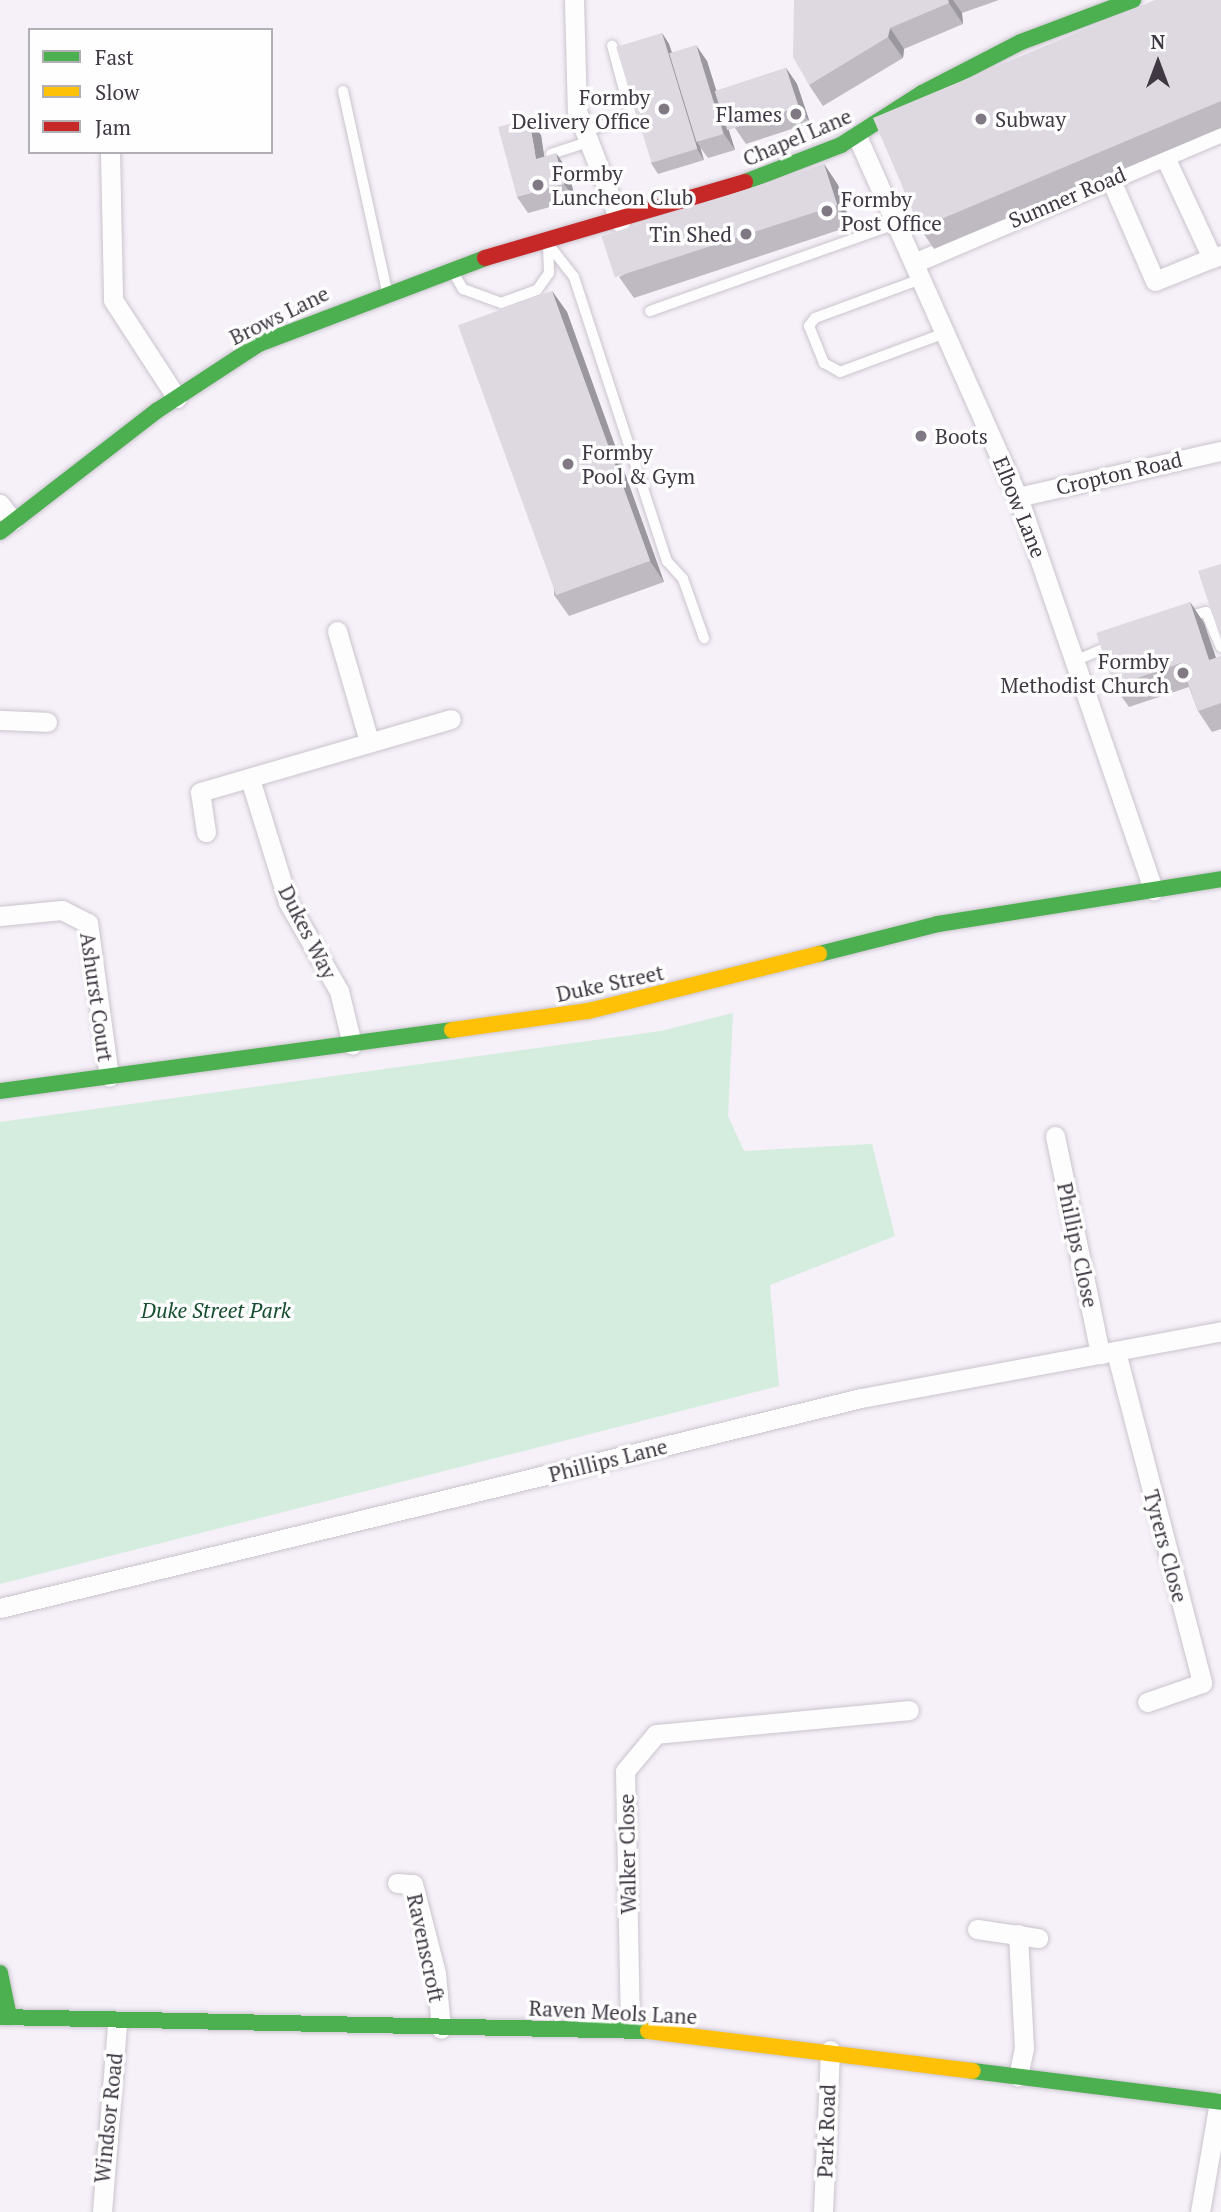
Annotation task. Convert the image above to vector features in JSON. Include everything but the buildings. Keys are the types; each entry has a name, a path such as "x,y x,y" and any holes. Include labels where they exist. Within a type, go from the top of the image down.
{"street":[{"path":"574,0 584,137 620,222"},
{"name":"Chapel Lane","path":"620,222 776,173 857,136 922,93 1021,42 1133,0"},
{"name":"Sumner Road","path":"917,271 1110,178 1221,132"},
{"name":"Elbow Lane","path":"857,136 1018,497 1077,660 1153,890"},
{"path":"110,154 113,300 177,398"},
{"path":"1110,178 1154,281 1217,256 1164,155"},
{"name":"Brows Lane","path":"7,526 177,398 259,344 387,291 451,268 548,244 620,222"},
{"name":"Cropton Road","path":"1018,497 1221,451"},
{"path":"0,504 7,526"},
{"path":"337,631 369,741"},
{"path":"206,832 200,792 451,719"},
{"path":"0,720 47,722"},
{"name":"Dukes Way","path":"250,779 288,902 339,991 352,1044"},
{"name":"Duke Street","path":"0,1091 588,1011 938,924 1221,879"},
{"name":"Ashurst Court","path":"0,916 62,910 88,923 109,1077"},
{"name":"Phillips Close","path":"1055,1136 1108,1353"},
{"name":"Phillips Lane","path":"0,1608 860,1398 1221,1331"},
{"name":"Tyrers Close","path":"1108,1353 1202,1683 1147,1702"},
{"name":"Walker Close","path":"630,2029 625,1771 656,1734 909,1710"},
{"name":"Ravenscroft","path":"397,1883 413,1884 436,1973 441,2029"},
{"path":"977,1929 1038,1938"},
{"path":"1018,1934 1024,2048 1018,2076"},
{"path":"0,1973 5,2017"},
{"name":"Raven Meols Lane","path":"5,2017 117,2024 630,2029 830,2050 1220,2102"},
{"name":"Windsor Road","path":"102,2212 117,2024"},
{"name":"Park Road","path":"823,2212 830,2050"},
{"path":"1200,2212 1220,2102"}],"lane":[{"path":"551,154 631,116 612,45"},
{"path":"343,91 387,291"},
{"path":"650,311 896,224"},
{"path":"451,268 463,289 501,303 537,290 549,273 548,244"},
{"path":"548,244 574,277 667,561 683,579 704,638"},
{"path":"917,271 815,318 809,326 824,363 840,372 945,333"},
{"path":"1171,622 1206,612 1221,647"},
{"path":"1077,660 1124,639"}],"green space":[{"name":"Duke Street Park","path":"733,1013 728,1116 744,1151 872,1144 895,1236 770,1285 779,1386 0,1584 0,1122 661,1031"}],"traffic: fast":[{"path":"745,182 841,145 922,93 1021,42 1133,0"},
{"path":"0,532 158,410 259,344 485,258"},
{"path":"819,954 938,924 1221,879"},
{"path":"0,1091 452,1030"},
{"path":"0,1973 9,2017"},
{"path":"0,2017 648,2031"},
{"path":"973,2071 1221,2102"}],"traffic: slow":[{"path":"452,1030 588,1011 819,954"},
{"path":"648,2031 973,2071"}],"traffic: jam":[{"path":"485,258 745,182"}],"place":[{"name":"Formby Delivery Office","path":"664,109"},
{"name":"Flames","path":"796,114"},
{"name":"Subway","path":"981,119"},
{"name":"Formby Luncheon Club","path":"538,185"},
{"name":"Formby Post Office","path":"827,211"},
{"name":"Tin Shed","path":"746,234"},
{"name":"Boots","path":"921,436"},
{"name":"Formby Pool & Gym","path":"568,464"},
{"name":"Formby Methodist Church","path":"1183,673"}]}
